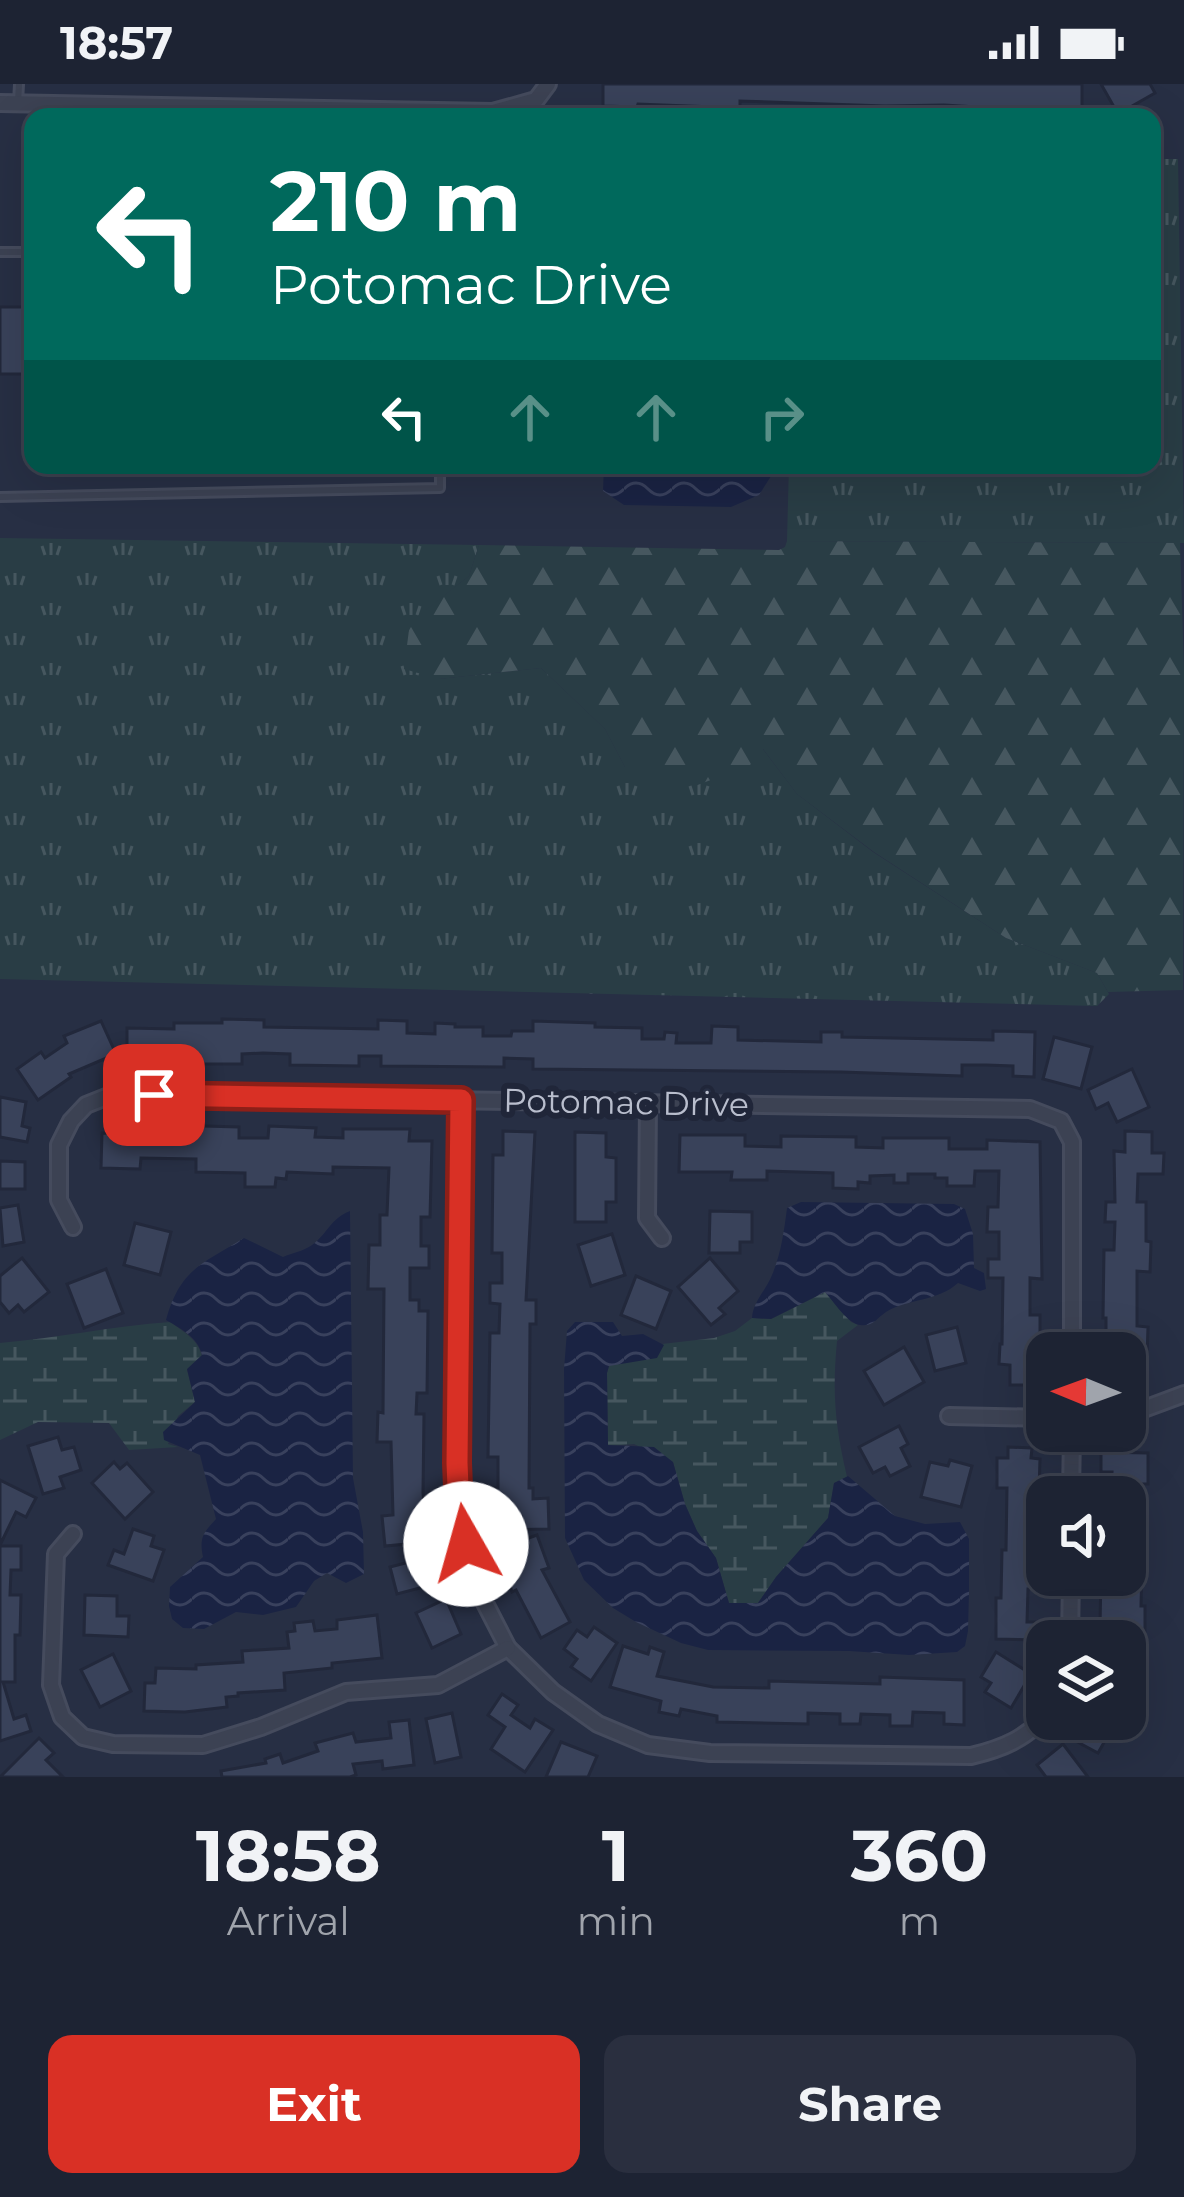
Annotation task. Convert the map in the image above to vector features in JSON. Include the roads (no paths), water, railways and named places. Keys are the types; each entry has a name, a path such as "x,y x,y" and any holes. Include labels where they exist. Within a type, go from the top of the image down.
{"street":[{"path":"508,108 536,100 548,84"},
{"path":"0,103 97,108"},
{"name":"Potomac Drive","path":"73,1228 59,1200 59,1145 86,1105 111,1095 1030,1109 1061,1121 1072,1142 1072,1332"},
{"path":"461,1100 459,1510 472,1578 508,1648 553,1692 598,1724 648,1744 710,1753 971,1756 1004,1748 1026,1731"},
{"path":"648,1102 647,1218 662,1238"},
{"path":"1146,1408 1184,1394"},
{"path":"949,1416 1026,1418"},
{"path":"74,1534 56,1554 51,1685 62,1717 83,1737 113,1744 202,1745 346,1692 438,1684 508,1648"}],"lane":[{"path":"18,103 19,84"},
{"path":"0,496 440,488 440,474"}],"water":[{"path":"604,474 772,474 759,495 731,507 624,505 603,491"},
{"path":"801,1202 954,1204 965,1209 973,1234 974,1268 984,1273 986,1289 958,1283 864,1325 850,1320 825,1292 771,1319 752,1318 778,1259 787,1208"},
{"path":"350,1211 353,1478 363,1532 364,1574 346,1583 327,1573 314,1581 296,1607 263,1615 236,1612 204,1629 183,1628 172,1619 170,1587 203,1557 203,1536 216,1519 200,1455 164,1440 163,1432 195,1402 187,1369 202,1355 193,1338 166,1320 172,1303 186,1278 244,1238 283,1257 312,1245"},
{"path":"575,1322 613,1322 622,1336 643,1334 664,1345 657,1358 609,1366 608,1445 654,1447 673,1462 697,1531 716,1558 729,1603 758,1603 828,1518 834,1483 848,1476 895,1516 925,1524 960,1522 969,1539 965,1646 957,1652 909,1655 708,1650 681,1643 613,1608 584,1580 565,1538 564,1369 567,1331"}]}
